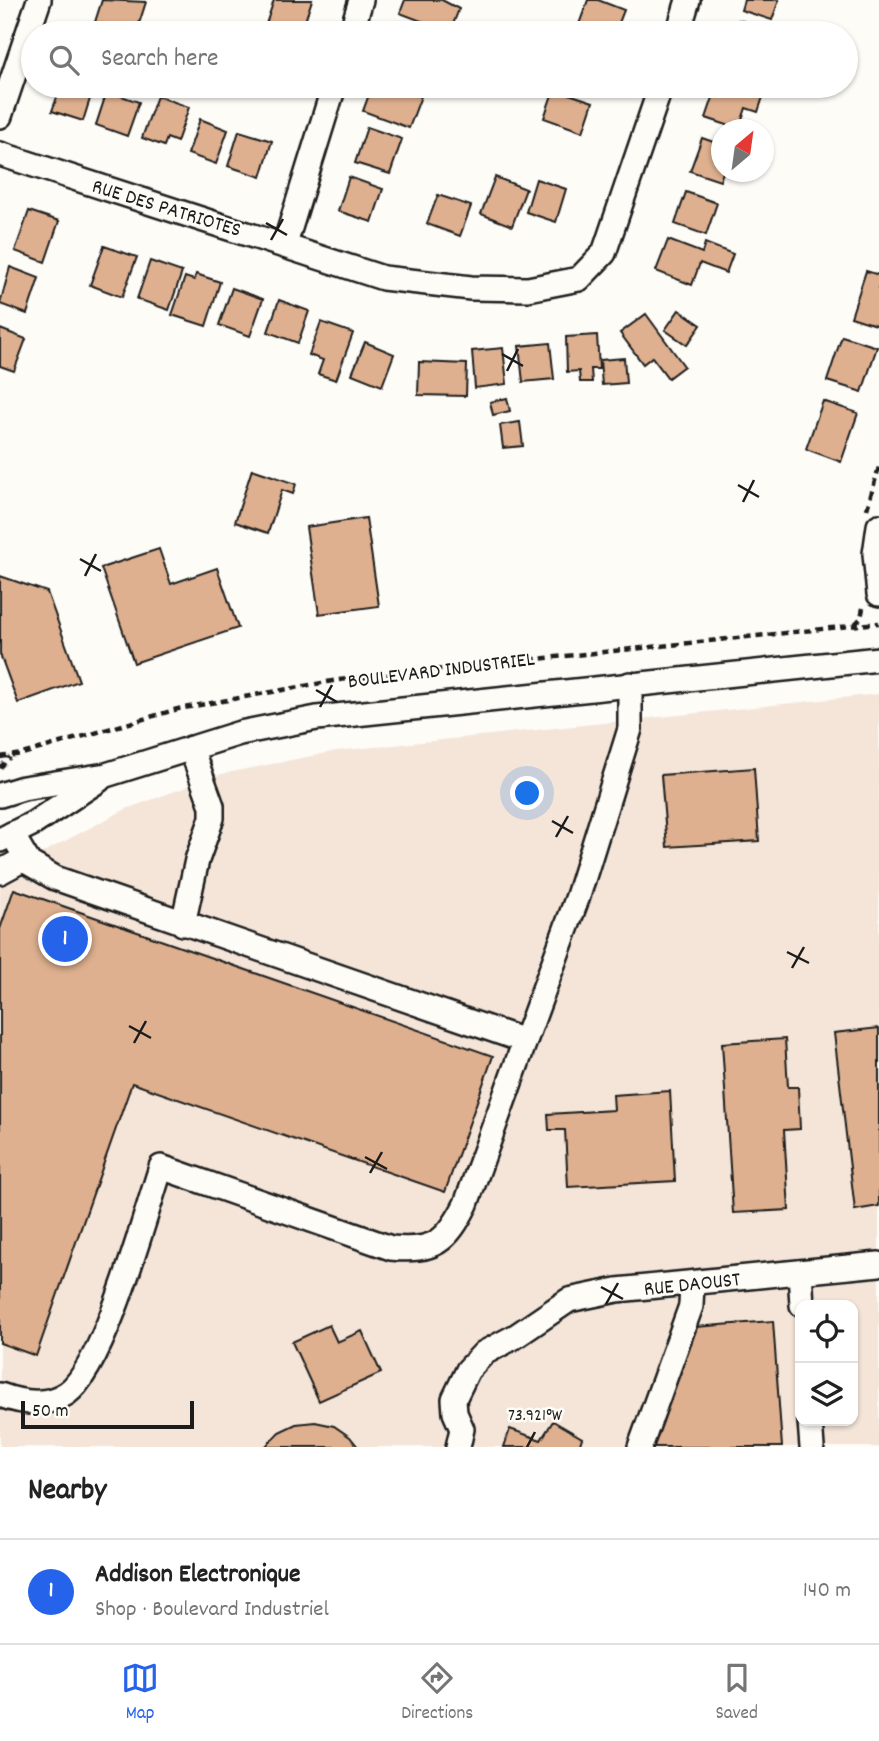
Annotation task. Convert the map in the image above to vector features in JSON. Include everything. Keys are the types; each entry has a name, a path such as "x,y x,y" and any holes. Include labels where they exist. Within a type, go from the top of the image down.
{"street":[{"path":"32,21 39,0"},
{"path":"355,21 362,0"},
{"path":"682,21 688,0"},
{"path":"0,116 21,54"},
{"path":"285,244 330,98"},
{"name":"RUE DES PATRIOTES","path":"0,154 285,244 345,267 424,285 528,289 579,279 604,253 657,98"},
{"path":"879,526 875,554 879,594"},
{"name":"BOULEVARD INDUSTRIEL","path":"0,795 23,788 106,775 240,733 317,718 879,659"},
{"path":"0,1395 26,1402 54,1400 67,1393 86,1372 102,1340 161,1167 391,1248 423,1249 437,1244 453,1228 466,1204 578,896 630,729 630,684"},
{"path":"183,924 197,860 212,818 212,806 191,748"},
{"name":"BOULEVARD INDUSTRIEL","path":"6,837 106,775"},
{"path":"6,837 35,868 55,878 525,1041"},
{"path":"0,872 26,858"},
{"name":"RUE DAOUST","path":"458,1447 462,1429 454,1406 460,1382 475,1360 516,1336 555,1307 579,1297 879,1264"},
{"path":"800,1272 802,1300"},
{"path":"640,1447 691,1306 692,1283"},
{"path":"810,1426 812,1447"}],"path":[{"name":"BOULEVARD INDUSTRIEL","path":"0,757 10,757 178,709 338,680 879,623"},
{"path":"0,768 10,757"}],"shaded area":[{"path":"879,694 879,1447 0,1447 0,875 126,809 222,774 336,751"}],"building":[{"path":"102,0 146,2 140,21 95,21"},
{"path":"274,0 312,0 305,21 267,21"},
{"path":"405,0 442,0 459,9 454,21 421,21 400,13"},
{"path":"588,0 598,0 624,10 620,21 580,21"},
{"path":"744,0 779,0 772,20 741,10"},
{"path":"57,98 90,98 83,121 52,111"},
{"path":"105,98 127,98 139,102 127,136 96,125"},
{"path":"156,98 189,107 177,142 167,138 164,146 142,138"},
{"path":"368,98 420,98 409,128 363,111"},
{"path":"551,98 581,98 593,102 583,132 544,118"},
{"path":"713,98 763,98 758,112 746,108 742,119 706,118"},
{"path":"200,119 228,130 216,164 188,154"},
{"path":"367,127 402,139 390,174 355,163"},
{"path":"239,131 272,141 261,177 228,166"},
{"path":"702,138 711,141 711,178 690,171"},
{"path":"349,177 383,189 372,222 338,211"},
{"path":"495,177 526,189 512,226 481,214"},
{"path":"536,179 566,189 556,222 526,212"},
{"path":"686,192 717,203 706,235 675,224"},
{"path":"438,195 471,206 460,236 427,224"},
{"path":"29,211 59,221 45,262 15,251"},
{"path":"668,240 702,253 705,243 733,254 726,273 700,263 692,285 656,271"},
{"path":"104,246 137,257 122,297 90,285"},
{"path":"150,261 182,272 169,310 137,299"},
{"path":"10,267 39,278 27,314 0,304"},
{"path":"866,271 879,275 879,326 851,317"},
{"path":"196,274 220,282 206,326 172,315 185,277 194,280"},
{"path":"232,288 263,299 250,336 219,325"},
{"path":"279,300 309,311 298,343 268,332"},
{"path":"679,310 701,325 687,345 665,330"},
{"path":"646,314 684,366 668,378 652,357 643,364 620,333"},
{"path":"321,322 353,333 336,380 318,374 323,360 309,355"},
{"path":"0,329 26,339 14,371 0,366"},
{"path":"597,335 599,369 591,369 592,382 580,382 579,371 567,372 566,337"},
{"path":"842,336 877,347 862,392 827,381"},
{"path":"365,342 394,354 382,386 352,374"},
{"path":"550,343 554,379 523,382 519,346"},
{"path":"503,348 507,384 475,388 472,351"},
{"path":"624,358 626,383 602,385 600,360"},
{"path":"419,362 467,364 466,396 418,395"},
{"path":"507,398 510,411 493,415 490,402"},
{"path":"823,401 858,413 841,462 806,449"},
{"path":"520,422 523,446 503,448 500,425"},
{"path":"252,469 296,484 293,494 282,490 268,533 235,522"},
{"path":"366,518 379,606 319,614 306,527"},
{"path":"159,549 171,584 217,568 238,628 134,663 101,568"},
{"path":"0,576 47,592 79,681 18,703 0,654"},
{"path":"754,768 759,841 667,847 661,775"},
{"path":"14,889 493,1056 445,1192 132,1083 36,1356 0,1343 0,929"},
{"path":"879,1028 879,1206 855,1210 834,1033"},
{"path":"785,1039 788,1087 798,1087 800,1129 784,1130 789,1210 733,1213 722,1043"},
{"path":"670,1091 675,1181 568,1187 565,1130 549,1130 548,1114 614,1110 613,1095"},
{"path":"773,1321 782,1447 651,1447 695,1327"},
{"path":"329,1325 337,1342 362,1331 381,1373 319,1401 292,1342"},
{"path":"553,1421 582,1438 579,1447 504,1447 510,1429 541,1440"},
{"path":"315,1422 334,1426 350,1437 358,1447 265,1447 279,1432 296,1424"}],"place":[{"name":"Addison Electronique","path":"65,939"}]}
